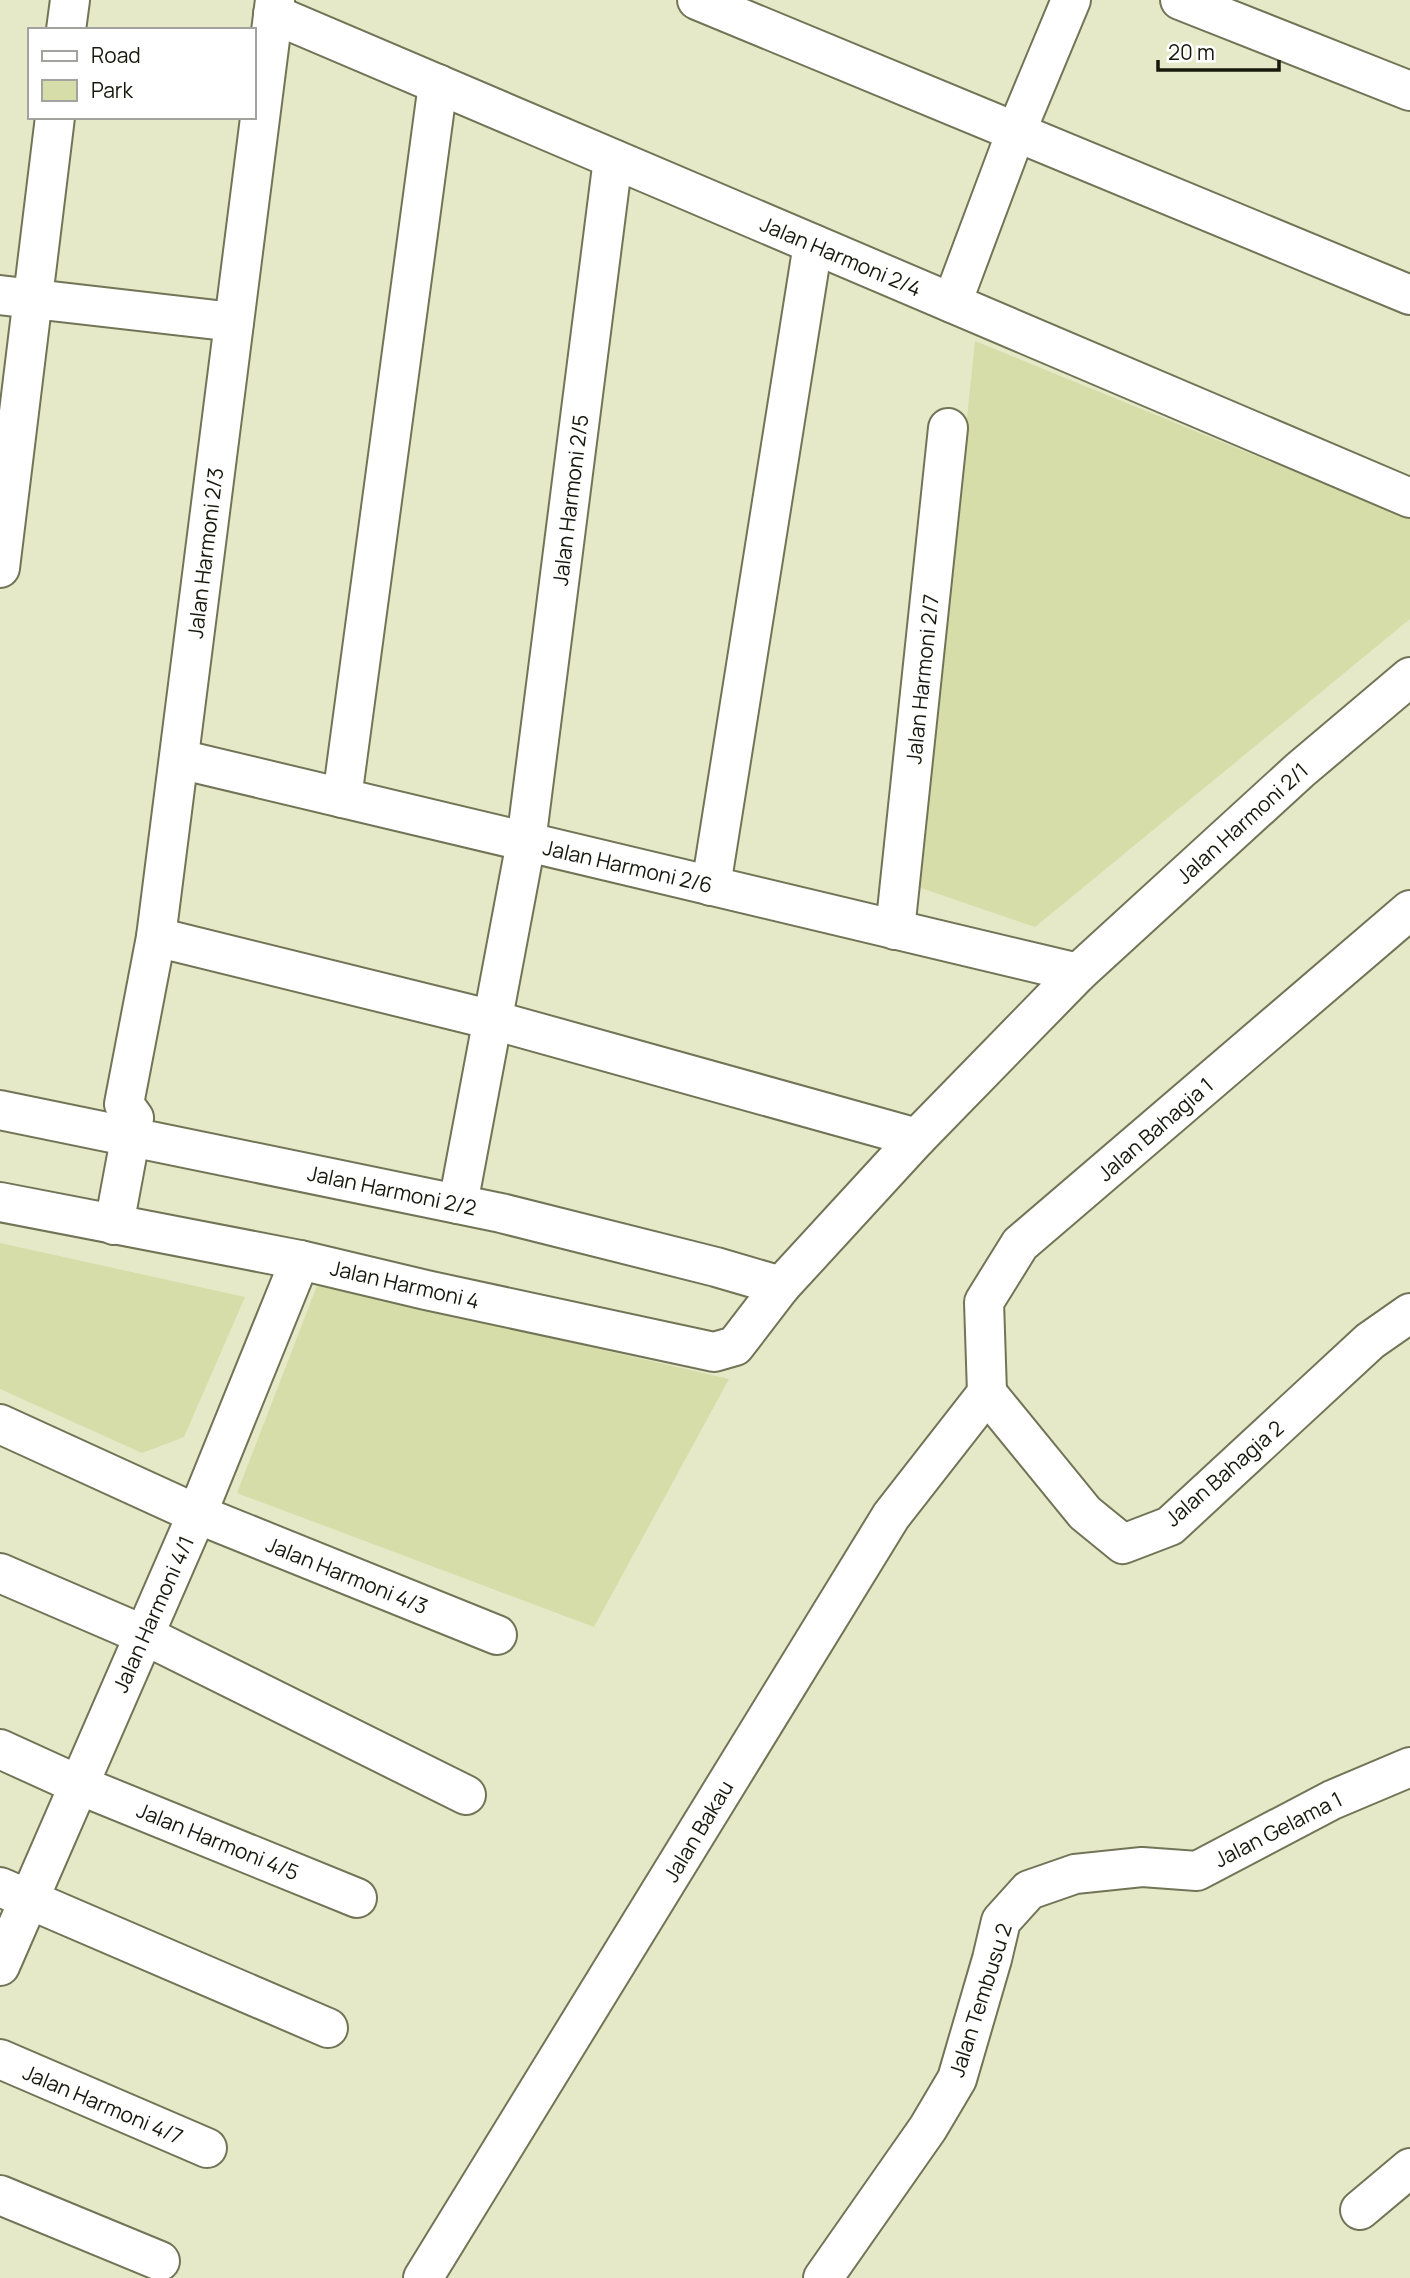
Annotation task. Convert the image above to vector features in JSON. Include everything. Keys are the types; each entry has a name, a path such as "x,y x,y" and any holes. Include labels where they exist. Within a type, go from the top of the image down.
{"street":[{"path":"66,28 70,0"},
{"path":"697,0 1410,295"},
{"path":"952,303 1016,132 1071,0"},
{"path":"1180,0 1410,92"},
{"name":"Jalan Harmoni 2/4","path":"274,7 438,84 1410,498"},
{"name":"Jalan Harmoni 2/3","path":"102,1222 156,937 274,7"},
{"path":"342,798 438,84"},
{"path":"0,568 17,297 55,119"},
{"name":"Jalan Harmoni 2/5","path":"458,1204 526,842 613,159"},
{"path":"711,886 813,244"},
{"path":"17,297 234,322"},
{"name":"Jalan Harmoni 2/7","path":"895,930 948,428"},
{"name":"Jalan Harmoni 2/1","path":"917,1138 1078,973 1300,771 1410,677"},
{"name":"Jalan Harmoni 2/6","path":"179,759 1078,973"},
{"name":"Jalan Bahagia 1","path":"987,1393 984,1302 1020,1244 1410,910"},
{"path":"156,937 493,1020 917,1138"},
{"name":"Jalan Harmoni 2/2","path":"0,1110 121,1123 716,1267 781,1286"},
{"name":"Jalan Harmoni 4","path":"0,1202 300,1260 425,1290 714,1352 734,1346 781,1286 917,1138"},
{"name":"Jalan Harmoni 4/1","path":"0,1966 14,1894 79,1785 197,1514 300,1260"},
{"name":"Jalan Bahagia 2","path":"987,1393 1085,1513 1123,1544 1170,1526 1370,1341 1410,1313"},
{"name":"Jalan Bakau","path":"423,2278 891,1516 987,1393"},
{"name":"Jalan Harmoni 4/3","path":"0,1424 197,1514 497,1635"},
{"path":"0,1573 144,1635 466,1795"},
{"name":"Jalan Harmoni 4/5","path":"0,1749 79,1785 357,1898"},
{"name":"Jalan Gelama 1","path":"1142,1867 1197,1871 1332,1800 1410,1767"},
{"name":"Jalan Tembusu 2","path":"823,2278 928,2128 957,2079 1001,1921 1029,1891 1075,1874 1142,1867"},
{"path":"14,1894 328,2028"},
{"name":"Jalan Harmoni 4/7","path":"0,2059 207,2148"},
{"path":"1360,2210 1410,2168"},
{"path":"0,2195 160,2261"}],"green space":[{"path":"975,341 1410,519 1410,619 1035,927 918,887"},
{"path":"0,1243 245,1297 184,1437 142,1453 0,1389"},
{"path":"320,1278 516,1330 729,1379 594,1627 237,1493"}]}
